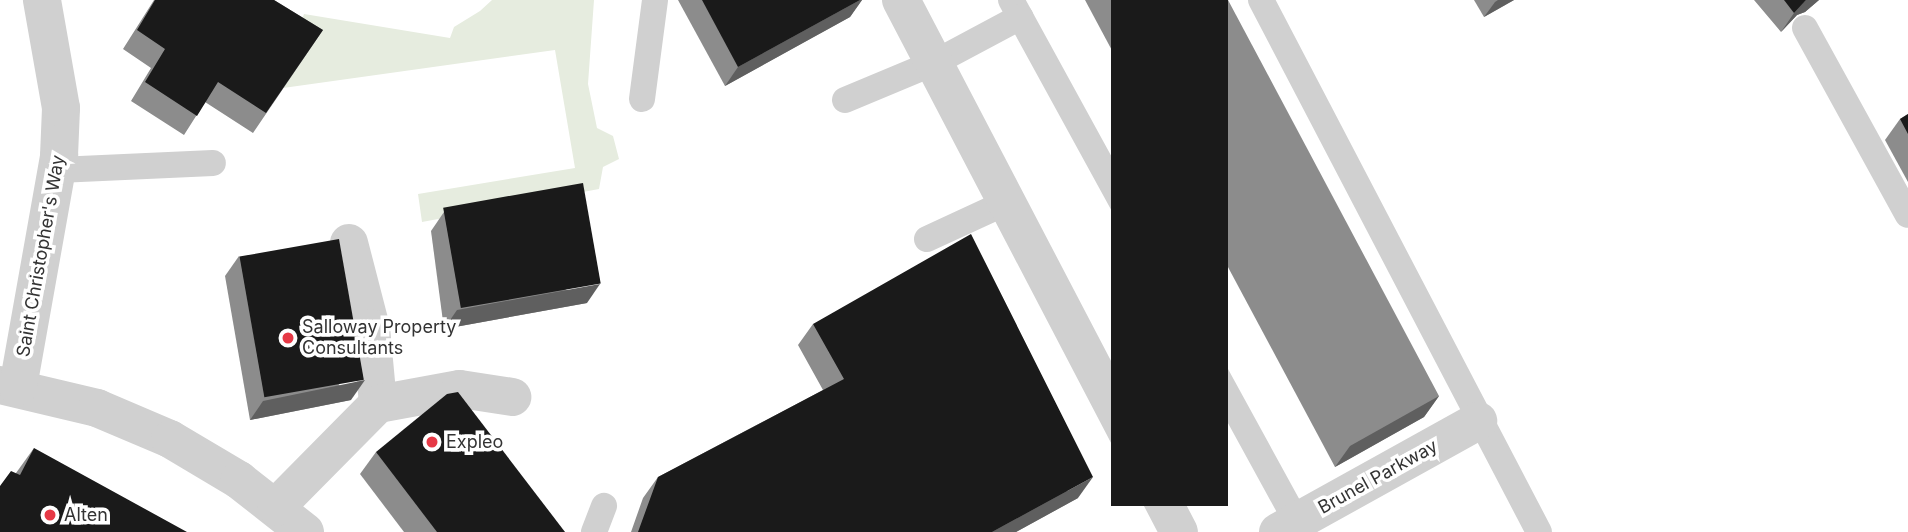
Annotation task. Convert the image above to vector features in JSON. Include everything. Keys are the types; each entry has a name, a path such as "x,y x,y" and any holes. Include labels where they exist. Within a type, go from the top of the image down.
{"street":[{"path":"901,0 1179,532"},
{"name":"Saint Christopher's Way","path":"9,386 58,170 61,108 49,1"},
{"path":"349,243 371,328 378,404"},
{"path":"9,386 97,408 170,439 208,459 276,507 305,532"},
{"path":"276,507 378,404 460,389 512,397"},
{"name":"Brunel Parkway","path":"1287,527 1478,421"}],"lane":[{"path":"642,99 656,0"},
{"path":"1261,0 1362,190 1478,421 1539,532"},
{"path":"845,100 934,63 1016,9 1287,527"},
{"path":"1805,28 1908,215"},
{"path":"58,170 214,163"},
{"path":"927,239 1007,202"},
{"path":"594,532 604,506"}],"shaded area":[{"path":"492,0 594,0 588,84 597,128 613,136 619,159 603,167 599,189 422,222 418,194 575,168 555,50 283,88 294,40 304,14 450,38 454,27"}],"building":[{"path":"155,0 274,0 323,30 266,113 218,82 197,116 145,82 165,49 137,30"},
{"path":"702,0 860,0 738,67"},
{"path":"1111,0 1228,0 1228,506 1111,506"},
{"path":"1784,0 1806,0 1794,13"},
{"path":"1908,114 1908,134 1900,119"},
{"path":"583,183 601,283 461,308 443,208"},
{"path":"971,234 1093,477 992,532 638,532 658,477 844,379 813,324"},
{"name":"Salloway Property Consultants","path":"339,239 364,380 264,397 240,257"},
{"name":"Expleo","path":"458,392 565,532 437,532 376,452 447,394"},
{"path":"34,448 187,532 0,532 0,486 11,471 20,475"}],"place":[{"name":"Salloway Property Consultants","path":"288,338"},
{"name":"Expleo","path":"432,442"},
{"name":"Alten","path":"50,515"}]}
